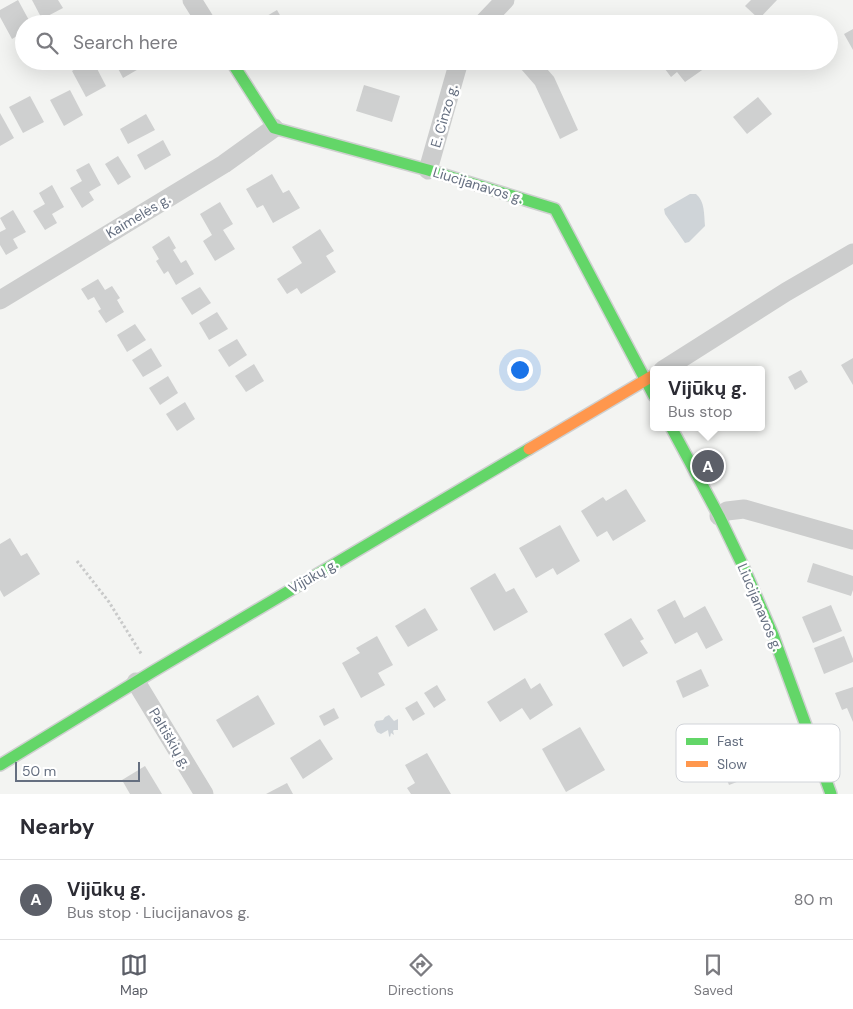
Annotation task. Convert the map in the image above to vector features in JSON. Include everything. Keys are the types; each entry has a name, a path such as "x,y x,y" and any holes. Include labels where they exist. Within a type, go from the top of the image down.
{"street":[{"path":"192,0 201,15"},
{"path":"491,15 505,0"},
{"path":"237,70 274,128"},
{"name":"E. Cinzo g.","path":"428,170 456,70"},
{"name":"Liucijanavos g.","path":"274,128 428,170 555,209 650,378"},
{"name":"Kaimelės g.","path":"0,300 224,164 274,128"},
{"path":"669,366 786,292 853,253"},
{"name":"Vijūkų g.","path":"0,765 152,672 650,378"},
{"name":"Liucijanavos g.","path":"673,431 719,516 743,566 773,635 805,724"},
{"path":"719,516 727,512 744,510 853,540"},
{"name":"Paltiškių g.","path":"136,682 204,794"},
{"name":"Liucijanavos g.","path":"827,782 831,794"}],"path":[{"path":"77,561 109,602 152,672"}],"shaded area":[{"path":"690,194 696,194 701,200 704,208 705,226 689,242 685,243 665,214 664,209"},
{"path":"389,715 394,721 398,719 398,730 394,730 394,735 391,733 390,737 388,730 381,734 377,732 374,725 376,721 383,720"}],"building":[{"path":"18,0 26,15 15,15 15,37 12,39 0,17 0,10"},
{"path":"32,0 58,0 63,8 50,15 40,15"},
{"path":"751,0 777,0 763,15 755,15 745,6"},
{"path":"277,10 280,15 268,15"},
{"path":"853,29 853,50 844,34"},
{"path":"98,70 106,86 86,97 72,71"},
{"path":"119,70 137,70 123,78"},
{"path":"522,70 548,70 554,77 578,130 560,139 535,85"},
{"path":"666,70 702,70 685,82 677,72 671,77"},
{"path":"364,85 400,96 392,122 356,111"},
{"path":"70,90 83,115 64,126 50,100"},
{"path":"30,96 44,122 23,133 9,107"},
{"path":"758,97 772,114 747,134 733,117"},
{"path":"0,113 14,138 0,146"},
{"path":"146,114 155,130 128,144 120,129"},
{"path":"163,140 171,155 145,170 137,155"},
{"path":"118,156 131,177 118,185 105,164"},
{"path":"89,163 101,185 89,192 94,200 82,208 70,188 82,181 76,170"},
{"path":"272,174 283,193 289,190 300,208 273,223 263,205 257,208 246,189"},
{"path":"52,185 64,207 52,214 57,223 45,230 33,211 45,204 39,193"},
{"path":"220,202 233,224 223,230 235,249 215,261 203,241 212,235 200,214"},
{"path":"13,210 26,232 13,239 18,248 6,255 0,245 0,232 6,229 0,218"},
{"path":"320,229 334,251 326,256 336,272 301,294 297,288 287,294 277,279 302,263 292,247"},
{"path":"169,236 176,248 173,250 181,263 186,260 194,274 176,285 168,271 164,274 156,261 159,259 152,247"},
{"path":"98,279 105,290 112,286 120,298 117,300 124,312 106,323 98,311 101,309 94,297 88,300 81,289"},
{"path":"200,287 211,303 192,315 181,298"},
{"path":"217,312 228,329 209,340 199,323"},
{"path":"135,324 146,340 127,352 117,335"},
{"path":"237,339 247,355 229,367 218,350"},
{"path":"151,348 162,366 143,377 132,360"},
{"path":"853,358 853,385 841,365"},
{"path":"254,364 264,381 246,392 235,376"},
{"path":"801,370 808,382 795,390 788,377"},
{"path":"168,376 178,393 160,405 149,388"},
{"path":"185,402 195,419 177,431 166,414"},
{"path":"626,489 646,521 613,541 607,531 597,537 581,511 603,497 606,501"},
{"path":"560,525 580,561 557,575 553,568 536,578 519,548"},
{"path":"10,538 21,556 27,553 40,574 4,597 0,590 0,544"},
{"path":"813,563 853,576 851,596 807,582"},
{"path":"495,573 506,592 514,588 528,612 494,631 470,588"},
{"path":"675,600 684,618 705,606 723,640 706,649 697,632 675,644 657,610"},
{"path":"831,605 842,631 813,643 802,617"},
{"path":"425,608 438,630 408,647 395,626"},
{"path":"631,618 644,639 640,641 648,653 623,667 604,634"},
{"path":"377,636 393,665 378,673 385,685 361,698 342,663 360,653 356,648"},
{"path":"844,636 853,662 824,674 814,648"},
{"path":"701,669 709,686 683,698 676,681"},
{"path":"525,678 531,689 540,683 553,705 530,720 522,708 500,722 487,702"},
{"path":"437,685 446,700 434,708 424,693"},
{"path":"853,687 853,722 847,708 842,710 835,693"},
{"path":"258,695 275,724 233,748 216,720"},
{"path":"417,701 425,714 413,721 405,708"},
{"path":"334,708 339,718 324,726 319,716"},
{"path":"580,727 605,770 566,792 542,749"},
{"path":"320,739 333,759 303,779 290,758"},
{"path":"427,753 451,794 411,794 407,788 415,783 405,765"},
{"path":"145,766 162,794 130,794 122,780"},
{"path":"287,783 293,794 266,794"}],"traffic: fast":[{"path":"237,70 274,128 428,170 555,209 650,388"},
{"path":"673,431 719,516 743,566 773,635 805,724"},
{"path":"0,765 152,672 529,449"},
{"path":"827,782 831,794"}],"traffic: slow":[{"path":"529,449 650,377"}],"place":[{"name":"Vijūkų g.","path":"708,466"}]}
